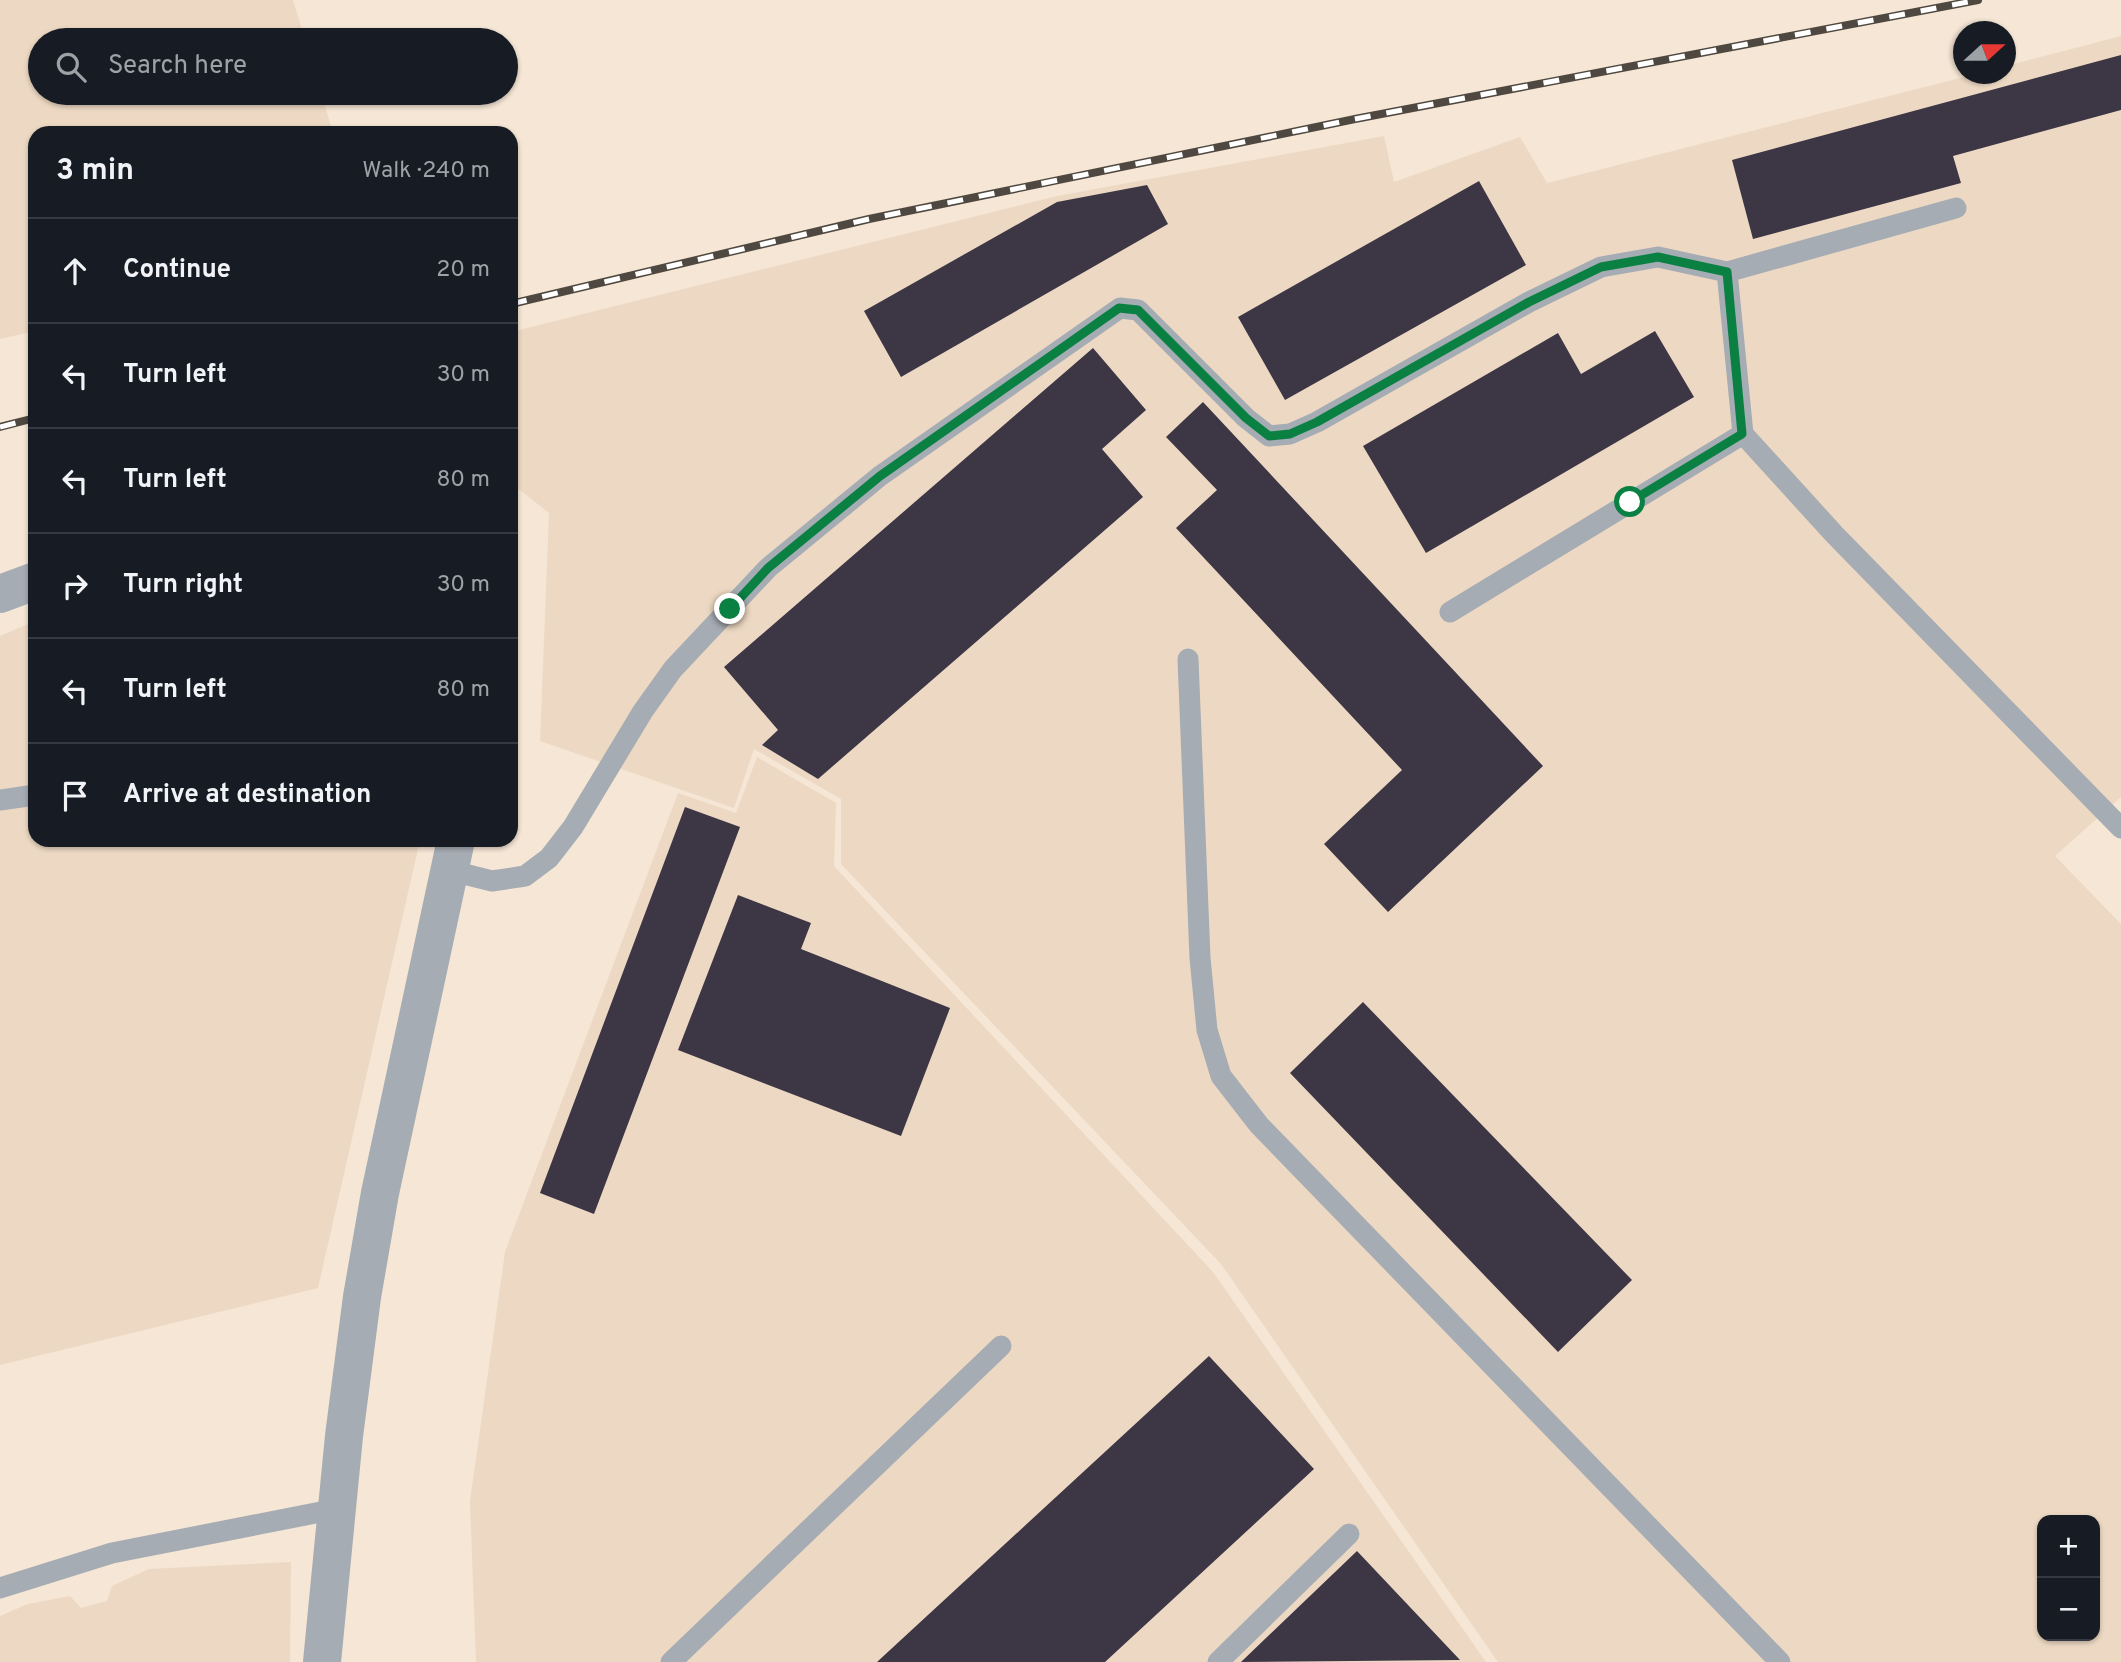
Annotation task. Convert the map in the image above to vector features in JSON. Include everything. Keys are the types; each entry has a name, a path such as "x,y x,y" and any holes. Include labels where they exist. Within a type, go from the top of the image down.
{"street":[{"path":"0,594 28,584"},
{"path":"322,1662 336,1508 360,1309 377,1206 452,855"}],"lane":[{"path":"452,855 492,881 525,876 549,858 573,827 643,711 673,669 768,568 880,476 1119,308 1138,310 1246,418 1269,436 1290,434 1317,422 1529,302 1601,267 1658,257 1727,272 1956,208"},
{"path":"1727,272 1742,434 1834,534 2121,828"},
{"path":"1450,612 1742,434"},
{"path":"1188,659 1200,958 1207,1030 1221,1076 1259,1125 1780,1662"},
{"path":"0,800 28,796"},
{"path":"671,1662 1001,1346"},
{"path":"0,1588 112,1553 336,1508"},
{"path":"1217,1662 1349,1534"}],"shaded area":[{"path":"0,0 293,0 301,28 28,28 28,105 325,105 331,126 28,126 28,333 0,339"},
{"path":"2121,36 2121,797 2055,856 2121,924 2121,1662 1498,1662 1221,1264 841,864 841,799 754,749 734,808 540,741 549,513 518,489 518,330 1057,196 1384,136 1394,182 1520,137 1547,183 1953,80 1953,84 2016,84 2016,63"},
{"path":"28,624 28,847 418,847 318,1288 0,1365 0,636"},
{"path":"757,757 836,803 834,866 1213,1272 1486,1662 476,1662 470,1501 505,1252 678,793 736,813"},
{"path":"291,1562 290,1662 0,1662 0,1616 28,1604 70,1596 81,1608 107,1601 112,1586 149,1569"}],"building":[{"path":"2121,55 2121,110 1953,156 1961,183 1753,239 1732,160"},
{"path":"1479,181 1526,265 1285,400 1238,317"},
{"path":"1147,185 1168,224 901,377 864,311 1057,202"},
{"path":"1655,331 1694,397 1426,553 1363,446 1558,333 1581,374"},
{"path":"1093,348 1146,410 1102,449 1143,497 818,779 762,745 778,730 724,667"},
{"path":"1203,402 1543,766 1388,912 1324,844 1402,770 1176,528 1217,490 1166,437"},
{"path":"685,807 740,827 594,1214 540,1193"},
{"path":"738,895 811,923 801,949 950,1008 901,1136 678,1050"},
{"path":"1363,1002 1632,1280 1558,1352 1290,1073"},
{"path":"1209,1356 1314,1469 1105,1662 877,1662"},
{"path":"1357,1551 1460,1660 1241,1662"}],"railway":[{"path":"518,302 869,219 1355,119 1978,0"},
{"path":"0,427 28,420"}],"route":[{"path":"730,609 768,568 880,476 1119,308 1138,310 1246,418 1269,436 1290,434 1317,422 1529,302 1601,267 1658,257 1727,272 1742,434 1630,502"}]}
